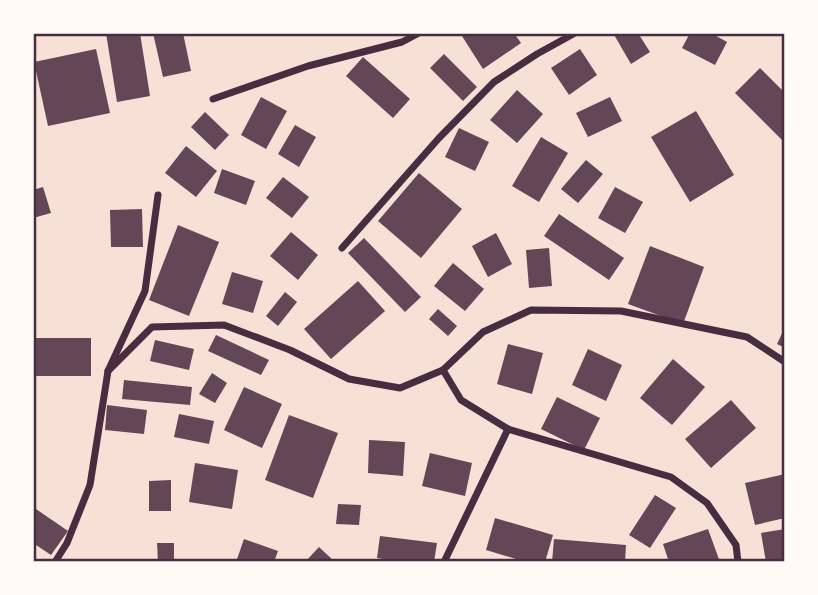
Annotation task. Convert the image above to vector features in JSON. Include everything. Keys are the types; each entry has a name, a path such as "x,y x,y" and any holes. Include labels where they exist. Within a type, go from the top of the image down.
{"street":[{"path":"213,99 308,66 402,42 419,33"},
{"path":"342,248 439,138 494,82 575,33"},
{"path":"55,562 67,542 90,485 108,371 145,291 158,195"},
{"path":"108,371 152,327 224,325 290,350 349,379 400,388 443,370 483,332 531,310 621,311 747,337 785,362"},
{"path":"443,370 461,400 508,429 671,477 706,503 736,545 738,562"},
{"path":"444,562 508,429"}],"building":[{"path":"106,33 140,33 150,96 117,102"},
{"path":"153,33 183,33 191,71 163,77"},
{"path":"460,33 514,33 521,43 483,69"},
{"path":"613,33 638,33 650,52 631,64"},
{"path":"690,33 711,33 727,42 715,65 682,48"},
{"path":"96,49 110,113 48,126 34,62"},
{"path":"580,49 597,75 569,95 551,68"},
{"path":"444,54 477,87 463,101 430,68"},
{"path":"363,57 410,99 393,118 346,76"},
{"path":"760,68 785,93 785,143 735,93"},
{"path":"517,90 543,114 517,143 490,120"},
{"path":"261,97 287,111 266,149 241,135"},
{"path":"610,97 622,121 588,137 576,113"},
{"path":"696,111 734,175 690,202 651,137"},
{"path":"205,112 229,135 215,150 191,127"},
{"path":"295,125 316,137 299,167 278,154"},
{"path":"459,128 489,142 475,171 445,157"},
{"path":"541,137 568,153 539,202 512,186"},
{"path":"186,146 217,171 196,197 165,173"},
{"path":"586,160 603,174 578,203 561,189"},
{"path":"222,169 255,181 246,205 214,193"},
{"path":"419,173 462,209 421,258 378,221"},
{"path":"283,177 309,197 292,218 266,198"},
{"path":"43,187 51,213 33,218 33,190"},
{"path":"615,187 643,202 625,233 598,218"},
{"path":"142,209 143,247 111,247 110,210"},
{"path":"559,214 624,258 609,280 544,236"},
{"path":"178,225 219,242 189,316 149,300"},
{"path":"291,232 318,255 298,280 270,256"},
{"path":"496,233 512,264 488,277 472,246"},
{"path":"364,238 421,297 405,312 348,253"},
{"path":"650,246 704,267 683,324 628,304"},
{"path":"549,248 552,286 529,288 526,250"},
{"path":"453,263 484,289 465,311 434,286"},
{"path":"232,272 263,281 253,313 222,304"},
{"path":"358,281 385,311 331,359 304,329"},
{"path":"285,292 297,302 278,326 266,316"},
{"path":"438,309 457,326 448,336 429,319"},
{"path":"785,327 785,348 777,344"},
{"path":"216,335 269,360 261,375 208,351"},
{"path":"33,338 91,338 91,376 33,376"},
{"path":"155,340 194,349 189,370 150,361"},
{"path":"508,344 543,353 532,394 497,384"},
{"path":"588,349 622,365 606,401 572,385"},
{"path":"673,359 705,387 672,425 640,398"},
{"path":"212,373 227,383 215,403 199,394"},
{"path":"124,380 192,387 190,405 122,399"},
{"path":"244,387 282,404 262,448 224,430"},
{"path":"557,397 600,418 584,450 541,429"},
{"path":"731,400 756,428 711,468 685,439"},
{"path":"107,405 147,410 144,434 105,430"},
{"path":"179,414 214,421 209,444 174,437"},
{"path":"289,415 338,433 313,498 265,480"},
{"path":"369,440 405,442 403,476 368,473"},
{"path":"430,453 472,463 465,496 422,486"},
{"path":"195,463 238,470 232,509 189,502"},
{"path":"785,474 785,518 755,525 745,483"},
{"path":"171,480 171,511 149,511 149,481"},
{"path":"655,495 676,508 650,548 629,535"},
{"path":"338,504 361,505 359,525 336,524"},
{"path":"36,509 68,531 51,555 33,543 33,514"},
{"path":"495,518 553,535 545,562 526,562 486,550"},
{"path":"708,529 720,562 669,562 663,544"},
{"path":"785,529 785,562 766,562 761,533"},
{"path":"380,536 437,543 434,562 402,562 377,558"},
{"path":"244,539 278,551 274,562 236,562"},
{"path":"554,539 626,545 625,562 552,562"},
{"path":"157,543 174,543 174,562 158,562"},
{"path":"319,547 335,562 305,562"}]}
